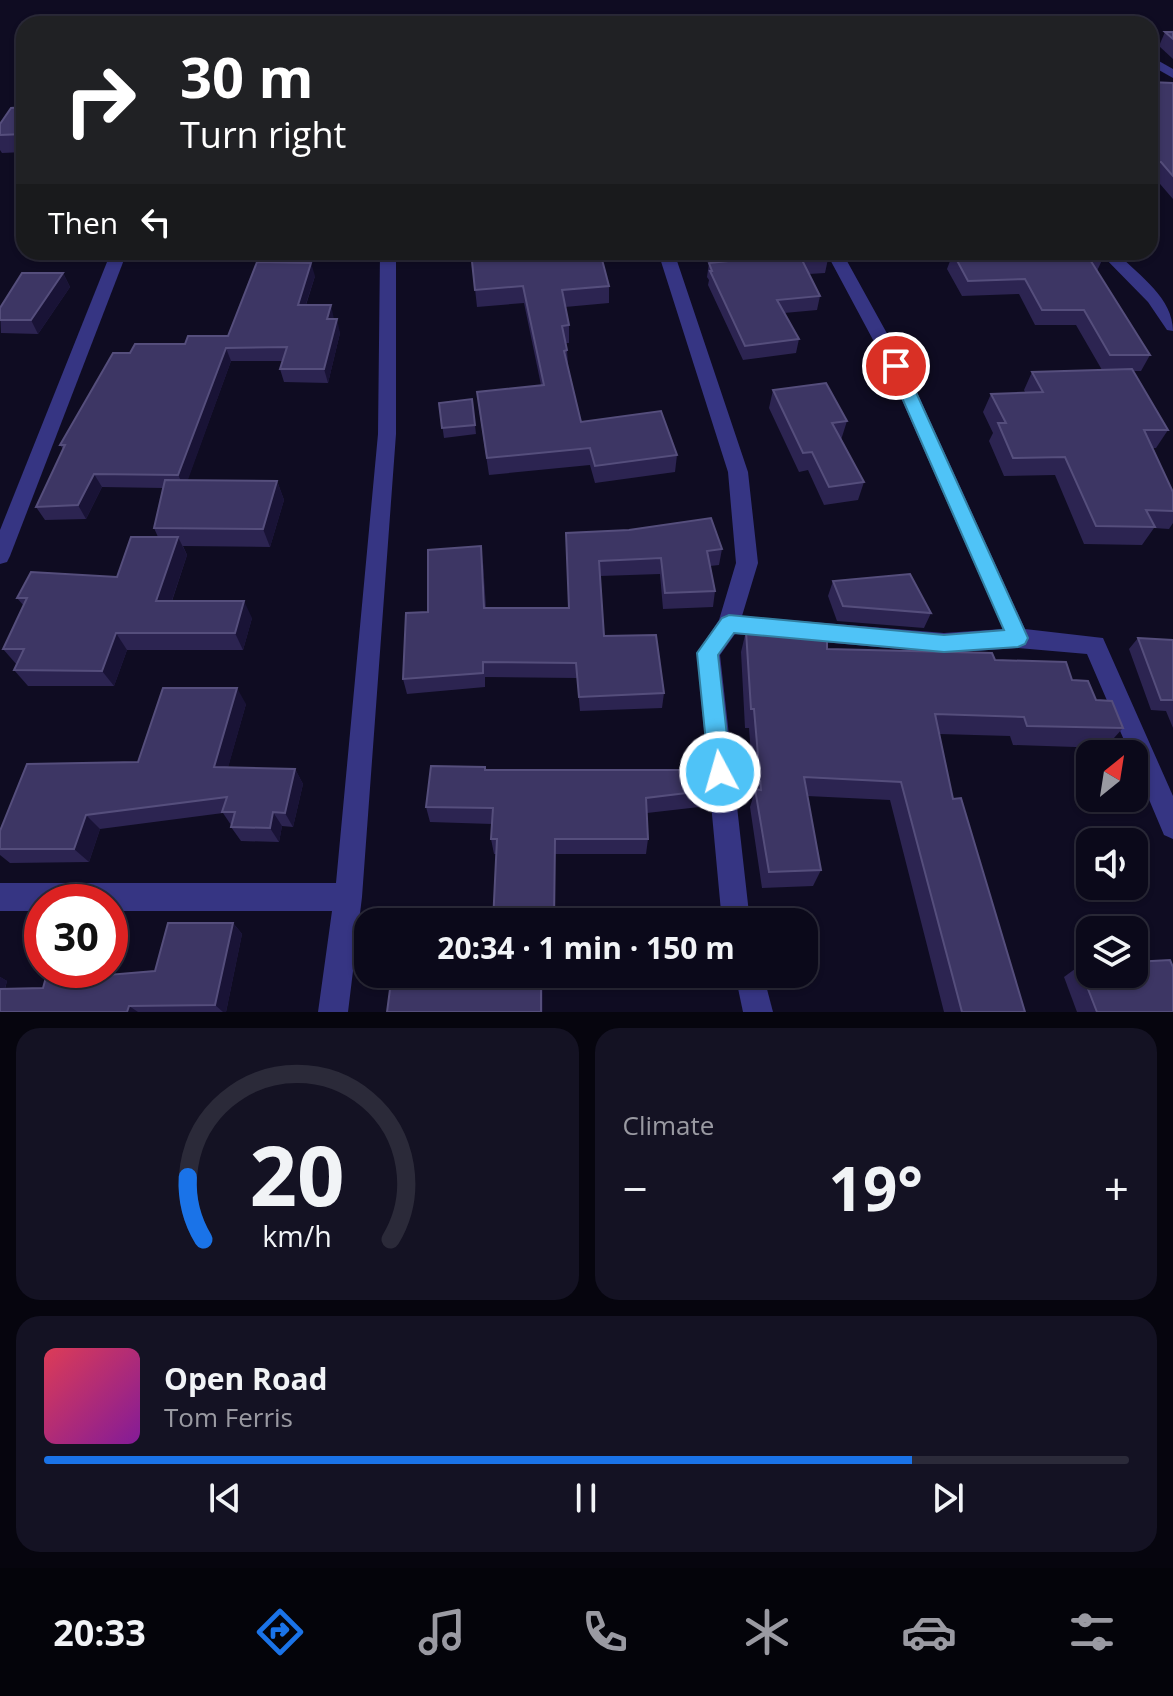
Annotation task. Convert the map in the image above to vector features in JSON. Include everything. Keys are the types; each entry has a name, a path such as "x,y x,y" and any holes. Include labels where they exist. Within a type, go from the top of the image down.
{"street":[{"path":"0,556 116,260"},
{"path":"333,1012 348,897 387,434 388,260"},
{"path":"669,260 738,472 747,563 729,624 708,653 735,908"},
{"path":"838,260 896,366 1018,638"},
{"path":"1115,260 1154,299 1173,326"},
{"path":"729,624 944,643 1018,638 1095,645 1173,826"},
{"path":"0,897 348,897"},
{"path":"752,988 758,1012"}],"building":[{"path":"1158,82 1173,83 1173,176 1158,162"},
{"path":"11,108 16,108 16,134 0,135 0,124"},
{"path":"472,260 602,260 609,286 562,290 569,325 562,326 567,350 564,351 581,422 661,411 677,455 595,466 590,448 487,458 477,392 544,385 523,286 475,290"},
{"path":"802,260 820,296 777,300 799,339 745,346 709,263"},
{"path":"957,260 1090,260 1150,355 1110,355 1084,310 1042,310 1025,279 968,281"},
{"path":"257,262 311,263 298,305 331,305 327,319 337,319 324,369 280,369 287,347 226,348 178,475 94,474 78,505 36,507 65,445 60,445 113,353 130,353 135,344 185,344 188,336 228,336"},
{"path":"22,273 63,273 31,320 0,320 0,308"},
{"path":"1132,369 1168,430 1144,430 1173,492 1173,511 1146,510 1155,527 1096,526 1065,457 1013,458 998,423 1006,423 991,394 1043,392 1032,372"},
{"path":"826,383 847,421 832,423 864,482 829,487 812,452 803,453 773,390"},
{"path":"472,399 475,425 442,428 439,403"},
{"path":"165,480 277,481 263,529 154,528"},
{"path":"711,518 722,549 707,551 715,591 665,593 661,558 599,561 604,636 656,635 664,693 579,697 576,663 483,662 483,673 403,679 406,613 428,612 428,550 481,546 484,608 569,608 566,533 629,530"},
{"path":"131,537 178,537 156,601 244,601 235,633 116,633 102,671 14,670 24,649 3,649 27,598 17,598 31,572 117,577"},
{"path":"910,574 931,613 843,606 833,581"},
{"path":"746,631 827,636 827,649 992,653 995,660 1066,662 1072,680 1088,681 1096,700 1112,701 1123,728 1027,726 1024,717 935,714 953,799 961,798 1025,1012 962,1012 901,782 804,777 821,870 769,872 755,789 761,790"},
{"path":"1138,638 1173,640 1173,700 1161,700"},
{"path":"163,688 237,688 214,767 295,769 285,813 273,812 270,828 231,827 235,812 222,812 227,797 86,815 74,849 0,849 0,831 27,764 138,762"},
{"path":"431,766 485,767 485,770 710,770 712,790 646,798 648,839 555,839 554,908 494,908 497,839 491,839 493,808 426,807"},
{"path":"168,923 233,923 215,1005 129,1006 127,1012 0,1012 0,989 128,988 128,973 155,971"},
{"path":"1170,960 1173,967 1173,1012 1097,1012 1088,988 1148,988 1148,961"},
{"path":"390,988 541,988 541,1012 387,1012"}],"route":[{"path":"720,772 708,653 729,624 944,643 1018,638 896,366"}]}
